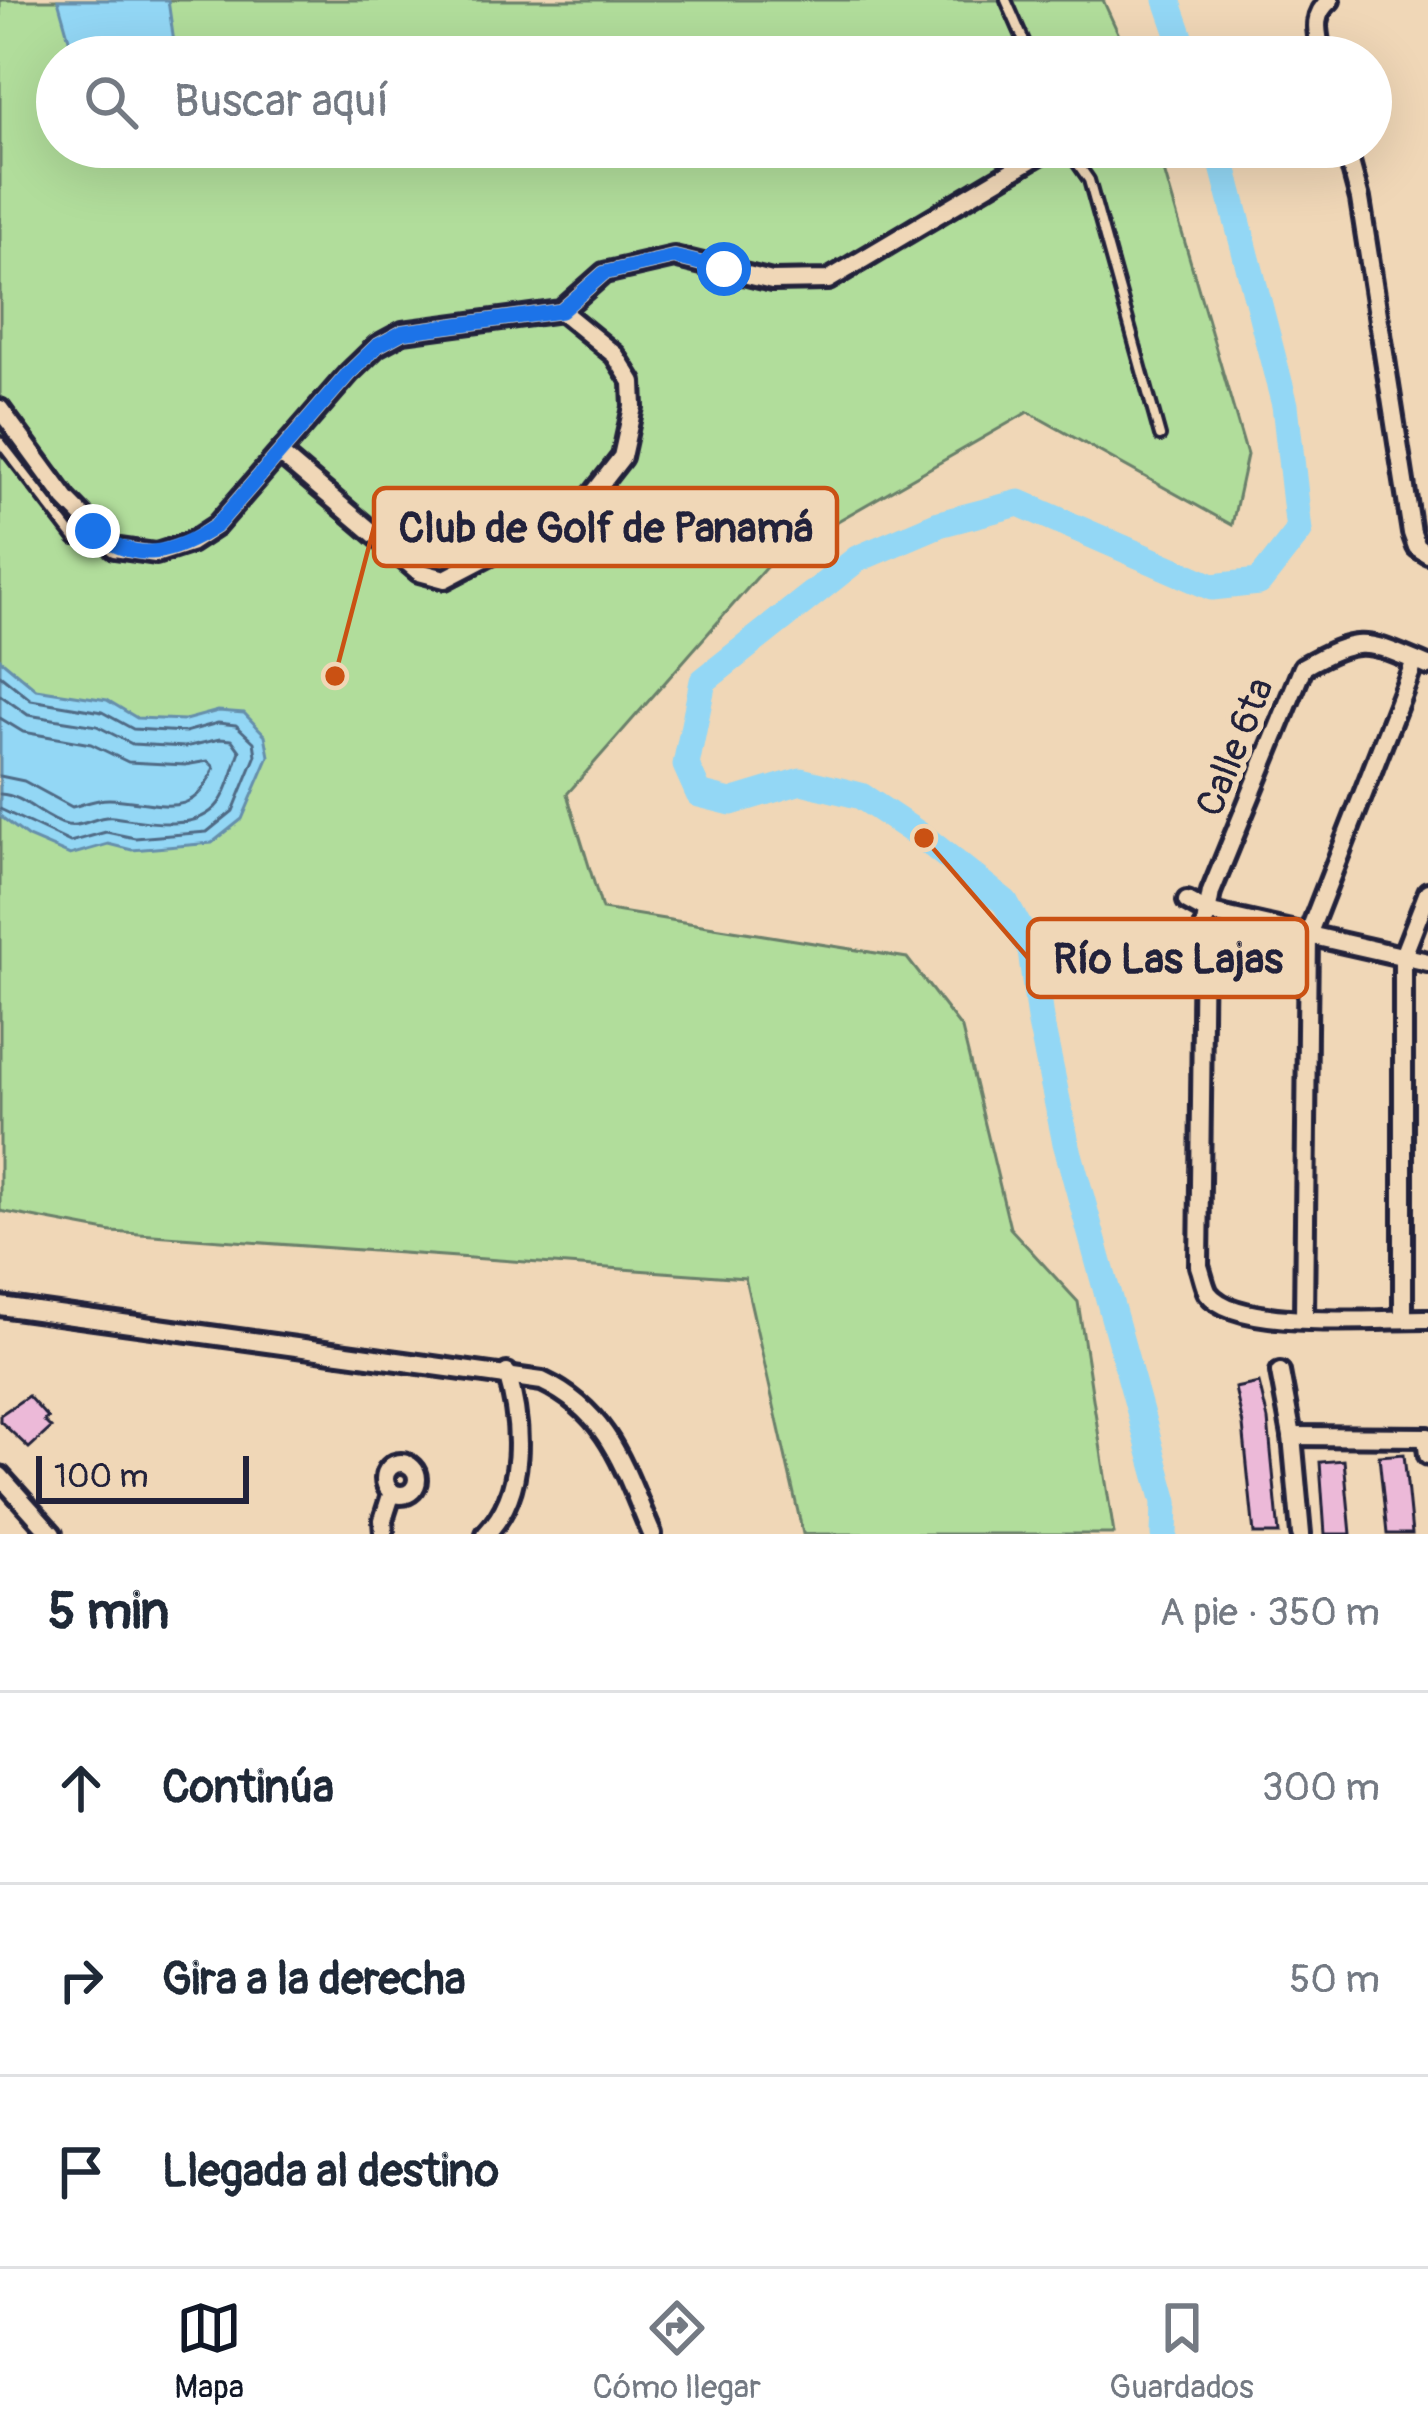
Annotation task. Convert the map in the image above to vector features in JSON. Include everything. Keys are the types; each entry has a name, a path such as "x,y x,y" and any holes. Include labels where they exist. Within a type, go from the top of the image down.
{"street":[{"path":"1318,36 1319,10 1330,0"},
{"path":"0,409 93,531 114,548 156,554 190,543 216,526 349,373 377,346 403,332 561,311 604,273 674,257 772,281 828,280 1017,168"},
{"path":"1352,168 1412,533 1417,547 1428,554"},
{"path":"280,454 419,572 446,579 583,507 622,457 633,407 632,382 615,355 561,311"},
{"name":"Calle 6ta","path":"1421,664 1357,642 1304,667 1211,892 1203,936 1199,1266 1208,1293 1225,1306 1256,1317 1428,1318"},
{"path":"1304,1318 1308,934 1421,664"},
{"path":"1403,1318 1403,956 1428,892"},
{"path":"1187,902 1207,912 1428,962"},
{"path":"0,1306 542,1381 574,1395 597,1420 620,1458 652,1534"},
{"path":"1280,1372 1292,1436 1301,1534"},
{"path":"486,1534 503,1510 517,1465 519,1418 507,1373"},
{"path":"1292,1436 1427,1437 1428,1455"},
{"path":"0,1476 52,1534"},
{"path":"384,1534 383,1520 392,1492"}],"lane":[{"path":"1006,0 1022,36"},
{"path":"1081,168 1089,180 1160,436"},
{"path":"0,442 75,539"}],"green space":[{"path":"0,0 1103,0 1119,36 36,36 36,168 1163,168 1247,455 1232,525 1028,412 775,557 567,794 602,909 907,958 962,1029 1010,1228 1078,1302 1114,1534 803,1534 745,1278 112,1232 0,1211"}],"water":[{"path":"58,0 168,0 173,36 68,36"},
{"path":"0,659 36,689 107,700 137,718 185,720 218,711 244,713 265,735 269,756 242,819 212,843 132,850 108,844 70,855 28,837 0,816"}],"building":[{"path":"1259,1383 1268,1420 1279,1534 1254,1534 1235,1388"},
{"path":"28,1396 51,1428 29,1448 0,1421 0,1415"},
{"path":"1404,1454 1412,1534 1387,1534 1379,1456"},
{"path":"1344,1460 1351,1534 1325,1534 1320,1462"}],"waterway":[{"path":"1167,0 1180,36"},
{"path":"1164,1534 1165,1502 1066,1143 1031,950 1005,902 861,796 801,781 731,802 699,794 686,765 703,681 857,559 939,524 1019,503 1212,587 1259,582 1299,531 1285,405 1223,168"}],"place":[{"name":"Club de Golf de Panamá","path":"335,676"},
{"name":"Río Las Lajas","path":"924,838"}],"route":[{"path":"93,531 114,548 156,554 190,543 216,526 349,373 377,346 403,332 561,311 604,273 674,257 724,269"}]}
